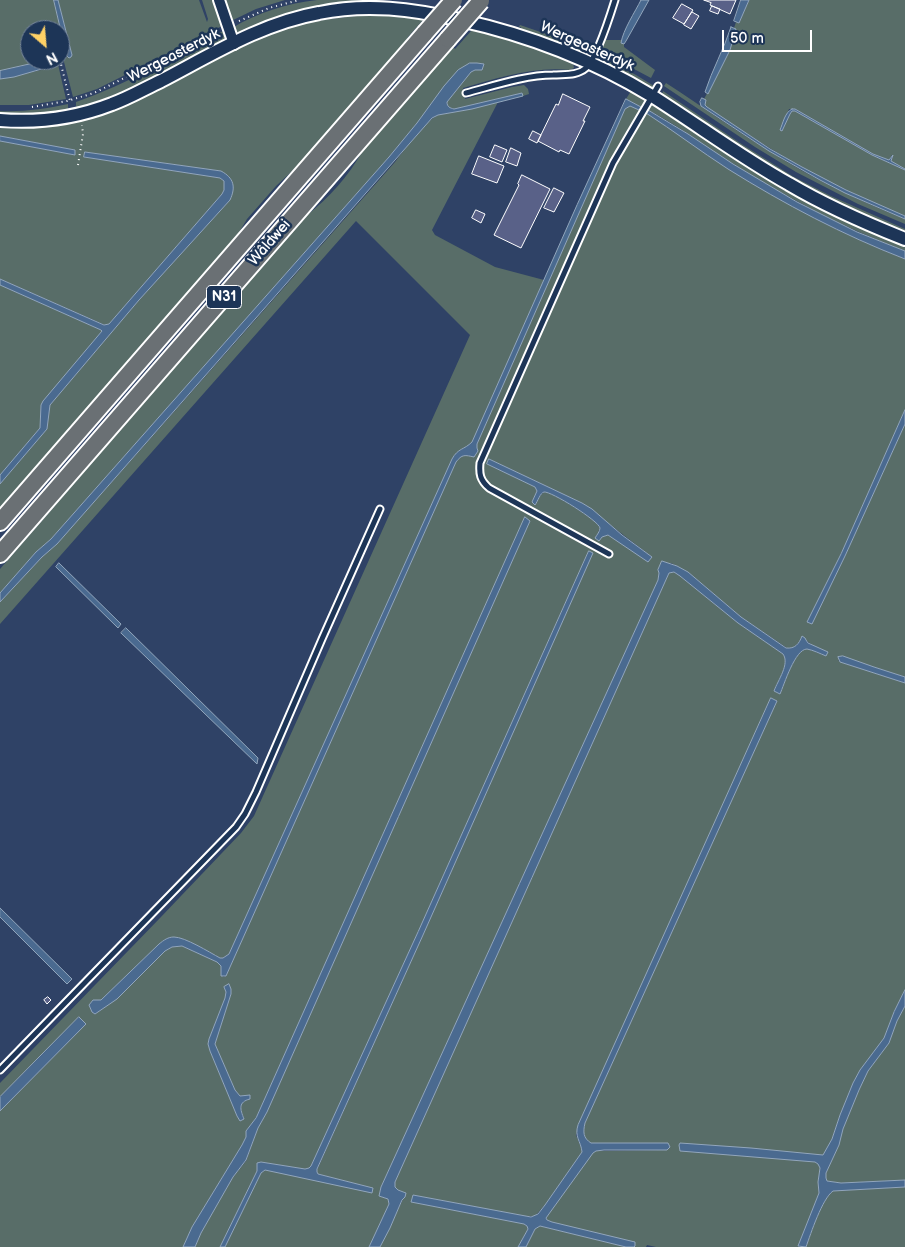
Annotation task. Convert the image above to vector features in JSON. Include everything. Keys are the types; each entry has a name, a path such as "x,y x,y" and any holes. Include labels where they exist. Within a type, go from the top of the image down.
{"highway":[{"name":"Wâldwei","path":"0,522 454,0"},
{"name":"Wâldwei","path":"0,554 482,1"}],"street":[{"path":"219,0 234,44"},
{"name":"Wergeasterdyk","path":"0,120 38,121 74,116 112,104 132,96 234,44 289,20 349,8 377,7 424,12 480,24 529,38 562,50 655,91 758,166 840,211 905,239"}],"lane":[{"path":"466,93 532,77 579,73 591,63 615,0"},
{"path":"610,554 489,488 484,484 479,472 480,463 613,163 655,91"},
{"path":"0,1070 236,827 245,814 380,509"}],"path":[{"name":"Wergeasterdyk","path":"30,107 54,104 94,93 249,16 269,8 299,0"},
{"path":"62,70 74,116"},
{"path":"78,165 83,134"}],"green space":[{"path":"0,0 54,0 59,20 20,20 20,66 0,71"},
{"path":"58,0 199,0 207,22 208,19 202,0 217,0 224,25 97,89 73,97 66,70 70,70 70,57 72,55 70,47 70,20 63,20"},
{"path":"222,0 285,0 256,9 229,22"},
{"path":"317,0 380,1 345,3 310,9 293,13 243,32 237,32 232,28 273,10"},
{"path":"749,0 905,0 905,169 891,162 892,155 889,160 873,154 795,109 789,109 782,131 790,114 792,111 795,111 872,155 905,170 905,216 863,198 802,167 719,116 705,105 704,99 730,50 736,22 739,23"},
{"path":"365,15 383,15 423,20 302,162 276,186 247,219 234,241 0,509 0,484 47,429 50,405 139,300 230,200 221,171 85,152 84,157 220,178 225,184 222,194 109,324 105,325 0,279 0,141 75,155 75,150 0,136 0,127 32,127 64,123 95,116 126,105 276,32 309,23"},
{"path":"520,25 567,41 591,52 591,54 589,55 521,29"},
{"path":"225,30 226,36 223,43 104,101 78,108 76,106 76,102 133,78"},
{"path":"472,30 566,58 573,63 574,68 570,70 529,71 463,88 465,99 524,85 528,89 529,94 523,96 522,93 454,109 450,108 447,102 471,72 475,70 477,63 417,123 51,539 36,552 0,593 0,569 306,216 338,186 363,150 453,47 455,49"},
{"path":"604,40 621,40 624,47 655,70 651,78 600,51"},
{"path":"601,57 654,86 651,88 602,62"},
{"path":"41,70 59,70 66,99 29,105 0,105 0,79"},
{"path":"666,83 784,160 835,188 905,219 905,224 858,204 796,172 664,86"},
{"path":"631,91 645,99 645,104 616,153 477,464 476,474 482,486 487,490 610,556 611,553 492,486 484,477 483,462 619,155 649,105 652,104 744,163 883,236 905,245 905,251 839,223 797,201 755,178 670,122 648,110 707,154 771,194 814,218 905,259 905,410 841,554 808,622 812,623 845,556 905,424 905,677 874,667 838,660 905,683 905,990 884,1038 860,1070 853,1083 832,1139 823,1156 751,1148 815,1162 820,1168 819,1193 799,1247 656,1247 647,1245 646,1247 634,1247 635,1244 547,1220 547,1216 592,1153 596,1151 667,1150 668,1143 591,1143 584,1134 585,1123 777,701 771,698 576,1135 582,1152 545,1205 535,1216 525,1216 413,1195 411,1202 524,1224 528,1229 518,1247 380,1247 406,1193 395,1187 395,1182 669,573 674,572 680,576 738,623 783,654 785,662 783,672 774,691 780,694 794,661 803,651 807,649 826,656 802,637 796,646 787,648 741,617 688,572 671,563 659,573 658,580 381,1187 379,1196 388,1199 389,1204 369,1247 225,1247 261,1173 265,1170 373,1188 318,1174 317,1170 592,554 589,551 311,1166 305,1169 257,1163 257,1171 220,1247 195,1247 233,1177 246,1161 258,1128 267,1112 530,521 525,518 256,1118 246,1131 246,1137 242,1145 192,1227 183,1247 0,1247 0,1111 86,1024 79,1017 0,1097 0,1083 241,833 254,816 470,335 356,221 0,624 0,602 42,557 57,544 395,162 426,124 438,115 498,102 432,230 435,235 495,267 544,280 472,443 460,450 452,459 229,954 220,958 184,939 168,938 159,944 101,1000 93,1000 89,1005 95,1014 114,1000 165,951 172,947 182,946 217,962 221,966 223,977 226,976 456,462 464,456 474,457 478,451 477,444 625,109 630,105 639,110 641,107 626,99","holes":["489,459 582,503 652,557 608,535 599,540 596,539 600,527 597,522 554,495 545,492 535,504 532,502 537,491 535,487 487,464","226,991 231,994 215,1044 235,1090 240,1096 250,1095 250,1099 243,1102 241,1106 244,1118 237,1116 208,1044"]},
{"path":"663,91 794,177 831,196 905,229 905,233 857,213 792,179 735,144 662,95"},
{"path":"68,104 66,111 38,115 0,114 0,111 34,110"},
{"path":"0,285 102,331 41,405 40,428 0,475"},
{"path":"905,1006 905,1180 841,1183 827,1181 826,1173 839,1145 843,1129 859,1090 868,1071 889,1043"},
{"path":"905,1187 905,1247 806,1247 821,1209 833,1191"},
{"path":"540,1226 626,1247 526,1247 535,1229"}],"water":[{"path":"54,0 58,0 63,20 59,20"},
{"path":"641,0 649,0 626,41 624,44 621,43 627,27"},
{"path":"741,0 749,0 739,23 734,21"},
{"path":"731,27 736,29 730,50 708,94 705,92"},
{"path":"470,63 484,64 482,70 471,72 447,102 450,108 454,109 522,93 523,96 472,109 438,115 432,118 57,544 42,557 0,602 0,593 36,552 51,539 389,157 458,70"},
{"path":"20,66 20,70 38,70 0,79 0,71"},
{"path":"702,98 706,100 705,105 707,107 770,149 846,190 905,216 905,219 845,193 769,151 701,106"},
{"path":"626,99 641,107 639,110 630,106 625,109 477,444 478,451 474,457 464,456 456,462 226,976 221,976 221,966 217,962 182,946 172,947 165,951 117,999 95,1014 89,1005 93,1000 101,1000 159,944 168,938 184,939 220,958 229,954 452,459 472,442"},
{"path":"792,109 873,154 889,160 893,155 891,161 905,170 872,155 795,111 792,111 782,131 780,130 786,115"},
{"path":"648,110 797,202 857,232 905,251 905,259 814,218 771,194 728,169 646,113"},
{"path":"0,136 75,150 75,155 0,141"},
{"path":"85,152 221,171 233,183 232,195 230,200 139,300 50,405 47,429 0,484 0,475 40,428 41,405 43,401 102,331 0,285 0,279 104,325 109,324 224,190 224,181 220,178 84,157"},
{"path":"905,410 905,424 845,556 812,624 807,622 841,554"},
{"path":"489,459 592,509 622,535 652,557 648,562 608,535 602,537 599,541 595,538 600,529 598,524 556,496 544,492 540,495 535,505 532,502 537,491 535,487 487,464"},
{"path":"525,517 530,521 267,1112 258,1128 246,1160 233,1177 195,1247 183,1247 192,1227 242,1145 246,1137 246,1131 256,1118"},
{"path":"589,551 593,553 317,1169 318,1174 373,1188 372,1193 265,1170 261,1173 225,1247 220,1247 257,1171 257,1163 305,1169 311,1166"},
{"path":"662,561 688,572 741,617 786,648 792,648 796,645 802,636 808,643 828,652 826,656 807,649 798,655 780,694 774,691 783,672 785,658 783,654 738,623 680,576 674,572 669,573 395,1182 395,1187 398,1190 406,1193 405,1197 380,1247 369,1247 389,1204 388,1199 379,1196 381,1187 658,580 658,570"},
{"path":"59,563 121,624 118,628 56,567"},
{"path":"126,628 258,758 257,764 121,633"},
{"path":"843,656 905,677 905,683 840,662 838,657"},
{"path":"771,698 777,701 585,1123 584,1134 591,1143 668,1143 670,1147 667,1150 596,1151 546,1218 552,1222 635,1242 635,1246 626,1247 540,1226 535,1229 526,1247 518,1247 528,1229 524,1224 411,1202 413,1195 531,1217 538,1214 545,1205 582,1152 577,1136 578,1125"},
{"path":"0,908 72,979 67,984 0,917"},
{"path":"229,984 231,994 215,1044 235,1090 240,1096 250,1095 250,1099 243,1102 241,1106 244,1119 240,1121 208,1044 225,998 226,992 224,987"},
{"path":"905,990 905,1006 889,1043 868,1071 859,1090 843,1129 839,1145 826,1173 826,1178 827,1181 841,1183 905,1180 905,1187 833,1191 821,1209 806,1247 798,1246 819,1193 820,1168 818,1164 815,1162 680,1151 679,1145 680,1143 823,1155 832,1139 853,1083 860,1070 884,1038"},
{"path":"79,1017 86,1024 0,1111 0,1097"}],"building":[{"path":"704,0 736,0 730,14 710,5 711,3"},
{"path":"682,4 693,10 684,24 673,18"},
{"path":"712,6 720,9 718,14 710,11"},
{"path":"692,12 699,16 691,29 684,25"},
{"path":"563,94 590,107 569,154 560,150 559,152 538,141"},
{"path":"533,131 541,135 537,143 529,139"},
{"path":"495,145 507,150 502,162 490,157"},
{"path":"511,148 521,153 517,166 506,162"},
{"path":"479,156 504,166 497,183 472,174"},
{"path":"522,175 550,189 521,248 494,235 519,185"},
{"path":"554,188 564,193 554,212 544,208"},
{"path":"476,210 485,214 481,223 472,218"},
{"path":"48,997 51,1000 47,1004 44,1000"}]}
